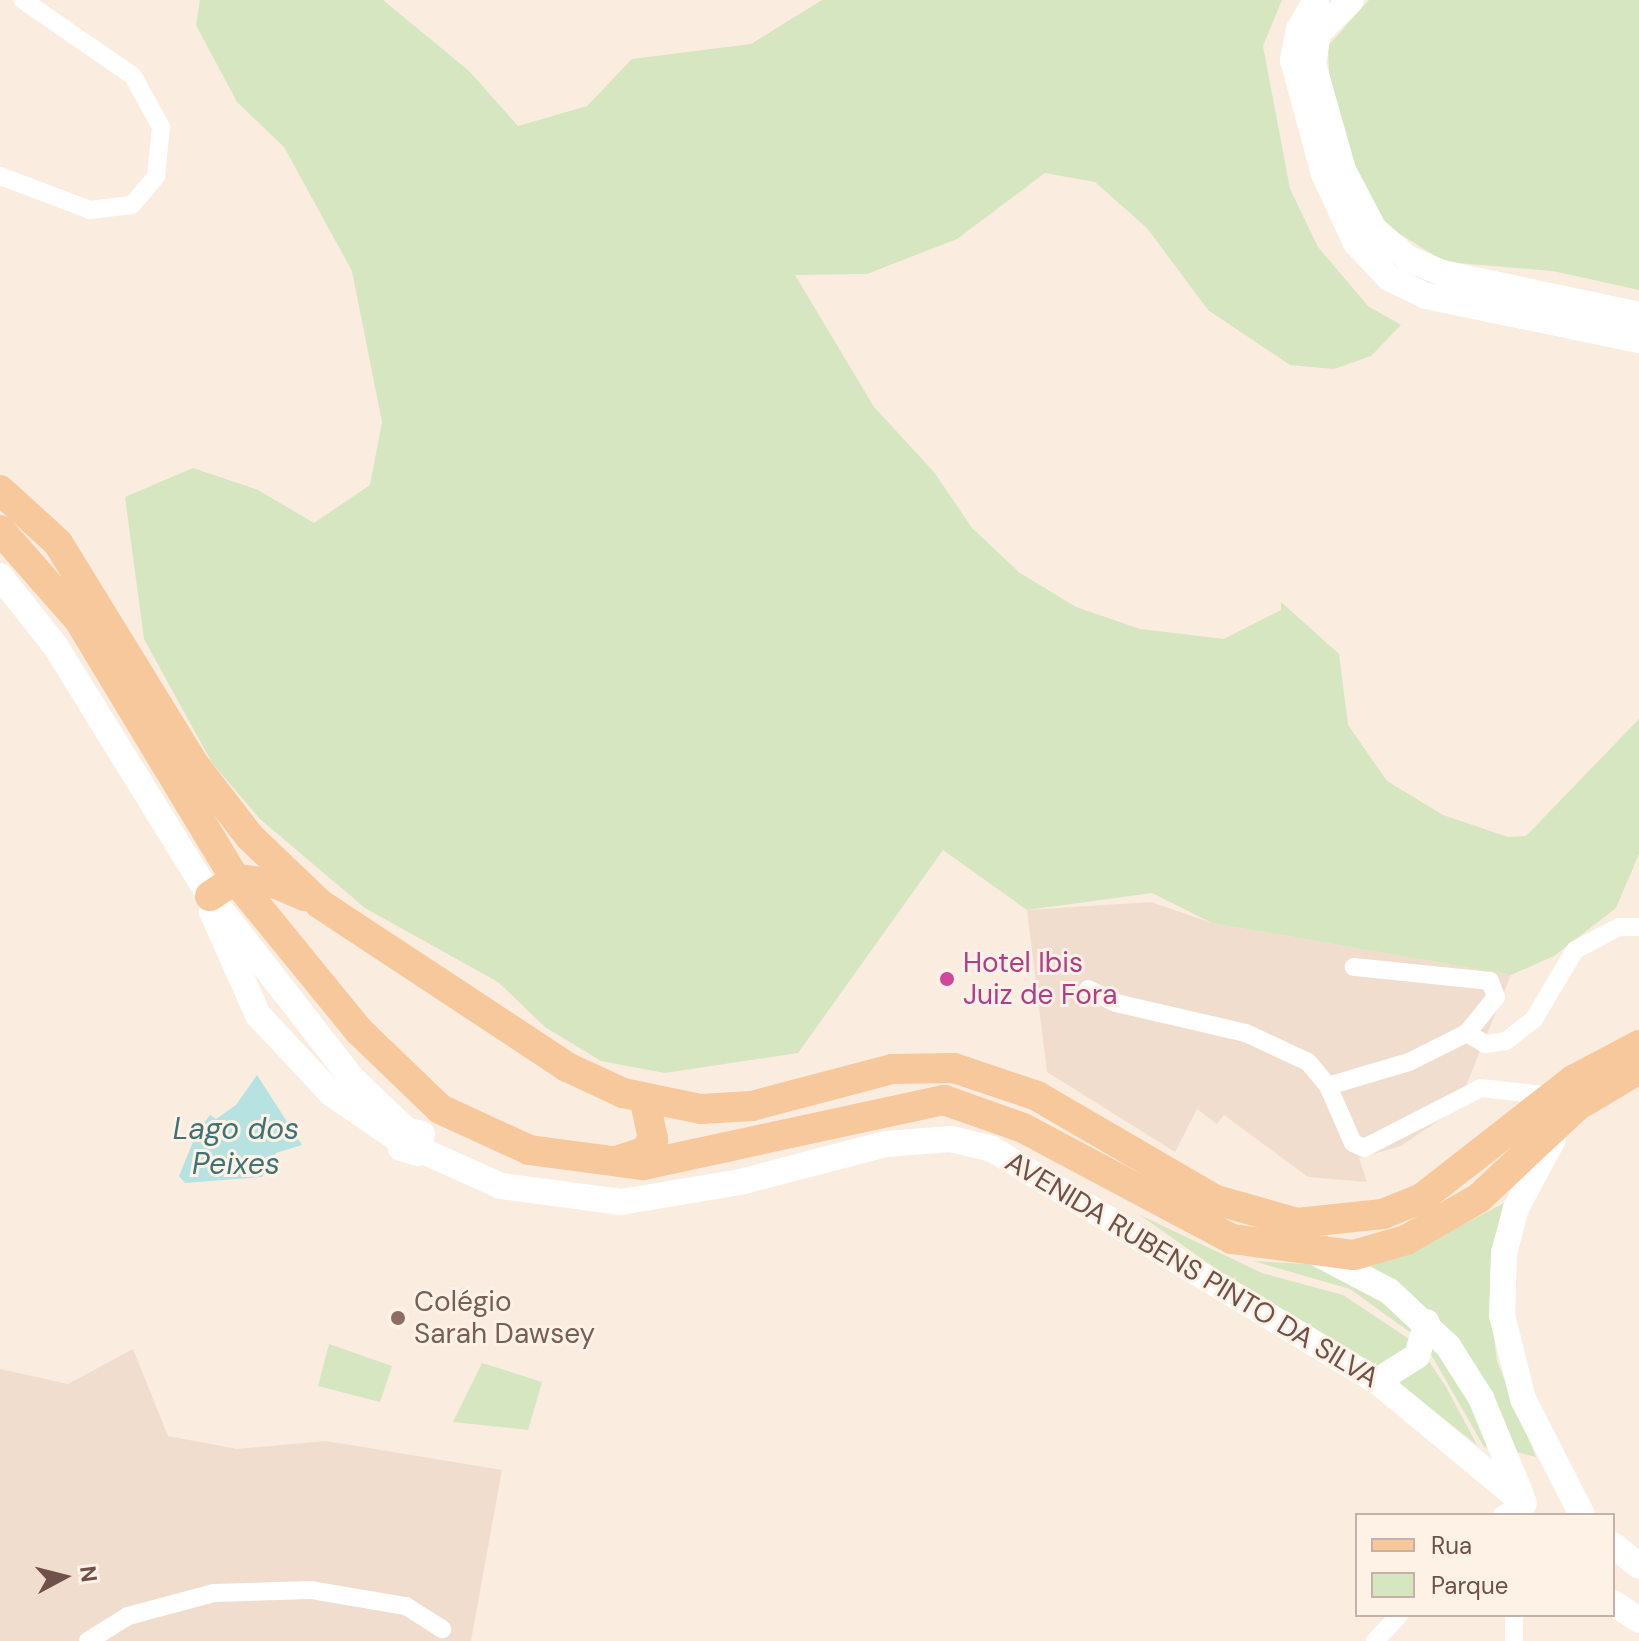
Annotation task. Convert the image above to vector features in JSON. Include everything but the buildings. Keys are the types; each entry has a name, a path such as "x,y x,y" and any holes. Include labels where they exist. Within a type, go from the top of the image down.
{"main road":[{"path":"0,490 58,543 221,803 320,904"},
{"path":"0,530 79,620 235,879 359,1031 440,1109 529,1150 610,1162 698,1156 944,1100 1023,1128 1232,1239 1320,1255 1406,1240 1448,1218 1521,1162 1565,1101 1639,1069"},
{"path":"210,896 235,879 274,883 320,904 567,1067 645,1101 752,1106 892,1069 954,1068 1037,1096 1216,1200 1297,1223 1383,1214 1422,1198 1565,1101 1639,1045"},
{"path":"610,1162 650,1145 653,1116 645,1101"}],"street":[{"path":"0,176 90,210 132,205 156,176 161,127 133,76 23,0"},
{"path":"1316,0 1299,29 1293,60 1324,174 1356,243 1389,278 1426,296 1639,340"},
{"path":"1351,0 1318,33 1313,64 1343,170 1374,229 1407,258 1442,273 1639,315"},
{"name":"AVENIDA RUBENS PINTO DA SILVA","path":"0,576 56,647 210,896 282,995 412,1138"},
{"name":"AVENIDA RUBENS PINTO DA SILVA","path":"210,896 222,943 255,1011 332,1094 516,1190 621,1202 740,1182 886,1144 966,1141 1089,1203 1308,1346 1377,1381 1477,1459 1519,1511"},
{"path":"1467,1033 1485,1044 1506,1041 1534,1019 1575,950 1619,927 1639,927"},
{"path":"1328,1086 1409,1062 1467,1033 1496,997 1490,981 1354,967"},
{"path":"1088,989 1116,1003 1246,1033 1308,1062 1328,1086 1353,1143 1364,1148 1481,1088 1565,1101 1535,1164 1504,1253 1502,1315 1512,1367 1581,1513"},
{"path":"255,1011 271,991 282,995"},
{"path":"412,1138 440,1109"},
{"path":"1320,1255 1389,1291 1427,1322 1481,1398 1508,1461 1519,1511"},
{"path":"1377,1381 1417,1356 1427,1322"},
{"path":"1477,1459 1508,1461 1543,1471 1569,1513"},
{"path":"1615,1547 1639,1566"},
{"path":"1615,1557 1639,1566"},
{"path":"88,1641 128,1616 214,1593 311,1590 406,1606 442,1629"},
{"path":"1615,1604 1639,1620"},
{"path":"1375,1641 1397,1617"},
{"path":"1514,1617 1514,1641"}],"shaded area":[{"path":"1151,902 1212,923 1511,975 1457,1108 1401,1146 1359,1158 1367,1182 1308,1177 1224,1115 1217,1124 1197,1109 1175,1152 1047,1072 1027,910"},
{"path":"133,1349 168,1436 237,1449 326,1441 502,1470 471,1641 0,1641 0,1369 68,1384"}],"green space":[{"path":"200,0 383,0 469,71 518,126 587,106 632,59 751,44 822,0 1282,0 1263,46 1290,189 1318,247 1368,306 1401,325 1371,356 1334,369 1290,365 1208,310 1147,228 1095,182 1045,173 957,239 867,274 795,275 874,407 934,472 972,528 1020,573 1076,607 1140,629 1224,639 1281,610 1281,602 1339,654 1348,725 1387,781 1443,815 1508,837 1526,836 1639,719 1639,854 1616,908 1554,956 1511,975 1212,923 1152,893 1027,910 943,850 798,1053 665,1073 601,1061 545,1027 498,982 365,908 260,819 212,763 144,639 125,497 193,468 258,490 314,523 370,485 382,422 352,271 284,147 237,102 196,25"},
{"path":"1369,0 1639,0 1639,290 1553,271 1445,262 1382,223 1349,167 1330,97 1328,46"},
{"path":"1506,1202 1490,1270 1491,1316 1497,1361 1536,1457 1509,1450 1484,1390 1360,1264 1407,1254"},
{"path":"1140,1215 1262,1273 1343,1295 1415,1343 1377,1368 1290,1321"},
{"path":"1253,1261 1325,1265 1391,1298 1418,1338 1350,1289"},
{"path":"329,1344 392,1366 380,1402 318,1386"},
{"path":"1439,1345 1494,1450 1484,1447 1428,1349"},
{"path":"1426,1357 1446,1387 1477,1445 1399,1383"},
{"path":"482,1363 542,1382 528,1430 453,1422"}],"water":[{"name":"Lago dos Peixes","path":"257,1075 302,1145 276,1153 262,1177 185,1183 179,1176 197,1132 210,1115 216,1119 236,1105"}],"place":[{"name":"Hotel Ibis Juiz de Fora","path":"947,979"},
{"name":"Colégio Sarah Dawsey","path":"398,1318"}]}
